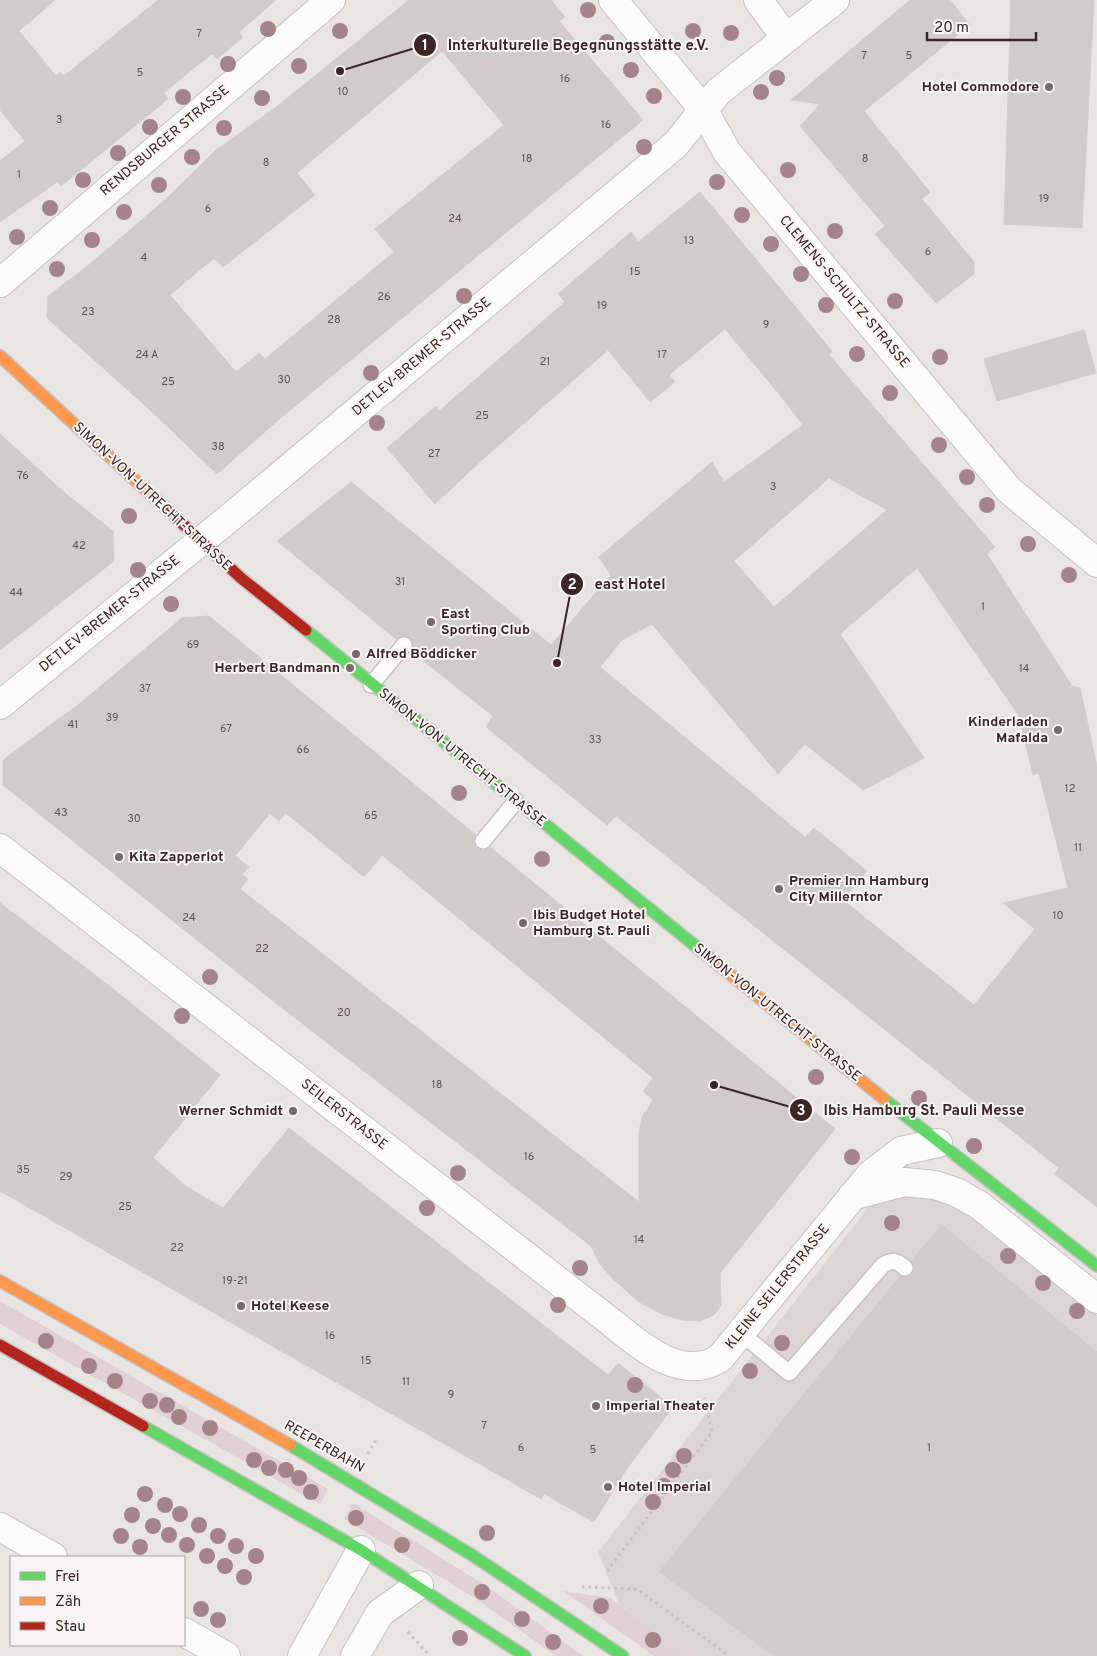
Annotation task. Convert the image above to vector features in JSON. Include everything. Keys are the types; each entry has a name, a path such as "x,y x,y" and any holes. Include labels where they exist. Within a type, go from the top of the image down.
{"main road":[{"name":"SIMON-VON-UTRECHT-STRASSE","path":"0,356 241,578 938,1143 1097,1266"},
{"name":"REEPERBAHN","path":"0,1281 360,1485 472,1553 623,1656"},
{"path":"0,1345 361,1550 525,1656"}],"street":[{"name":"RENDSBURGER STRASSE","path":"0,283 331,0"},
{"name":"CLEMENS-SCHULTZ-STRASSE","path":"613,0 703,109 727,152 1009,490 1097,562"},
{"path":"758,0 786,38"},
{"name":"DETLEV-BREMER-STRASSE","path":"0,705 675,145 718,92 835,0"},
{"name":"SEILERSTRASSE","path":"0,848 640,1343 657,1355 674,1363 696,1367"},
{"path":"852,1196 870,1175 901,1151 938,1143"},
{"path":"852,1196 904,1182 934,1186 956,1192 979,1204 1097,1299"},
{"name":"KLEINE SEILERSTRASSE","path":"696,1367 712,1363 720,1358 852,1196"},
{"path":"0,1527 51,1556"},
{"path":"302,1656 361,1550"},
{"path":"355,1656 380,1613 419,1586"},
{"path":"185,1633 226,1656"}],"lane":[{"path":"371,685 404,645"},
{"path":"483,841 516,801"},
{"path":"741,1333 790,1373 883,1265 891,1260 897,1261 905,1268"}],"path":[{"path":"607,1572 712,1432 696,1367"},
{"path":"364,1461 376,1440"},
{"path":"637,1589 729,1656"},
{"path":"405,1629 430,1656"}],"shaded area":[{"path":"904,1162 1097,1315 1097,1656 690,1656 619,1604 598,1552"},
{"path":"0,1301 328,1489 320,1504 0,1324"},
{"path":"353,1503 488,1587 583,1656 556,1656 475,1598 344,1519"},
{"path":"563,1591 610,1598 690,1656 654,1656"}],"building":[{"path":"0,0 55,0 19,31 56,76 60,72 64,76 158,0 276,0 239,32 243,37 217,59 212,54 189,72 164,93 168,99 61,186 57,182 0,222 0,161 25,141 0,110"},
{"path":"409,0 551,0 565,17 559,21 643,120 283,416 217,474 148,408 47,318 48,296 90,264 165,200 216,150 275,108","holes":["442,51 504,125 375,229 394,252 265,359 259,353 236,372 170,295 214,258 223,267 315,195 297,173"]},
{"path":"910,0 950,0 970,25 864,111 930,192 922,199 974,262 974,274 936,303 875,234 885,226 800,126 820,104 791,100"},
{"name":"Hotel Commodore","path":"1011,0 1094,0 1082,228 1004,224"},
{"path":"700,192 832,351 829,355 995,547 987,554 1072,686 1080,688 1097,767 1097,1207 1055,1174 1059,1168 616,816 607,825 486,727 493,716 411,651 413,646 410,638 405,636 396,639 277,541 351,482 551,645 611,575 599,557 712,462 724,482 803,425 780,395 725,329 669,375 675,382 650,402 608,350 482,460 435,504 387,448 436,406 439,411 565,302 558,294 631,232 638,242","holes":["829,478 887,510 774,607 734,561","917,568 1019,716 1033,775 1039,773 1068,888 1003,903 1035,929 974,1005 843,900 867,871 814,828 805,837 600,667 622,640 652,624 778,774 805,744 863,790 924,758 840,634"]},
{"path":"1084,330 1096,373 997,401 984,359"},
{"path":"0,434 66,494 113,531 114,561 0,650"},
{"path":"209,616 476,835 474,840 477,848 482,850 490,847 835,1129 720,1273 721,1305 714,1315 700,1321 682,1320 662,1314 639,1302 612,1278 600,1264 591,1246 277,1004 3,785 3,761 8,756 78,705 182,618","holes":["270,813 279,821 286,813 364,877 382,855 653,1078 643,1091 653,1100 642,1117 639,1133 639,1202 240,889 248,879 242,874 249,867 235,856"]},
{"path":"0,903 107,984 220,1075 153,1158 187,1187 223,1208 289,1128 608,1375 618,1363 673,1407 626,1470 594,1522 544,1494 541,1499 0,1191"},
{"path":"942,1225 1097,1352 1097,1656 774,1656 659,1572 900,1276 908,1277 912,1274 914,1265 911,1261"}],"traffic: fast":[{"path":"306,630 709,957"},
{"path":"884,1099 1097,1266"},
{"path":"143,1426 361,1550 525,1656"},
{"path":"290,1445 472,1555 623,1656"}],"traffic: slow":[{"path":"0,356 158,501"},
{"path":"709,957 884,1099"},
{"path":"0,1281 290,1445"}],"traffic: jam":[{"path":"158,501 241,578 306,630"},
{"path":"0,1345 143,1426"}],"place":[{"name":"Interkulturelle Begegnungsstätte e.V.","path":"340,71"},
{"name":"Hotel Commodore","path":"1049,87"},
{"name":"East Sporting Club","path":"431,622"},
{"name":"Alfred Böddicker","path":"356,654"},
{"name":"east Hotel","path":"557,663"},
{"name":"Herbert Bandmann","path":"350,668"},
{"name":"Kinderladen Mafalda","path":"1058,730"},
{"name":"Kita Zapperlot","path":"119,857"},
{"name":"Premier Inn Hamburg City Millerntor","path":"779,889"},
{"name":"Ibis Budget Hotel Hamburg St. Pauli","path":"523,923"},
{"name":"Ibis Hamburg St. Pauli Messe","path":"714,1085"},
{"name":"Werner Schmidt","path":"293,1111"},
{"name":"Hotel Keese","path":"241,1306"},
{"name":"Imperial Theater","path":"596,1406"},
{"name":"Hotel Imperial","path":"608,1487"}]}
